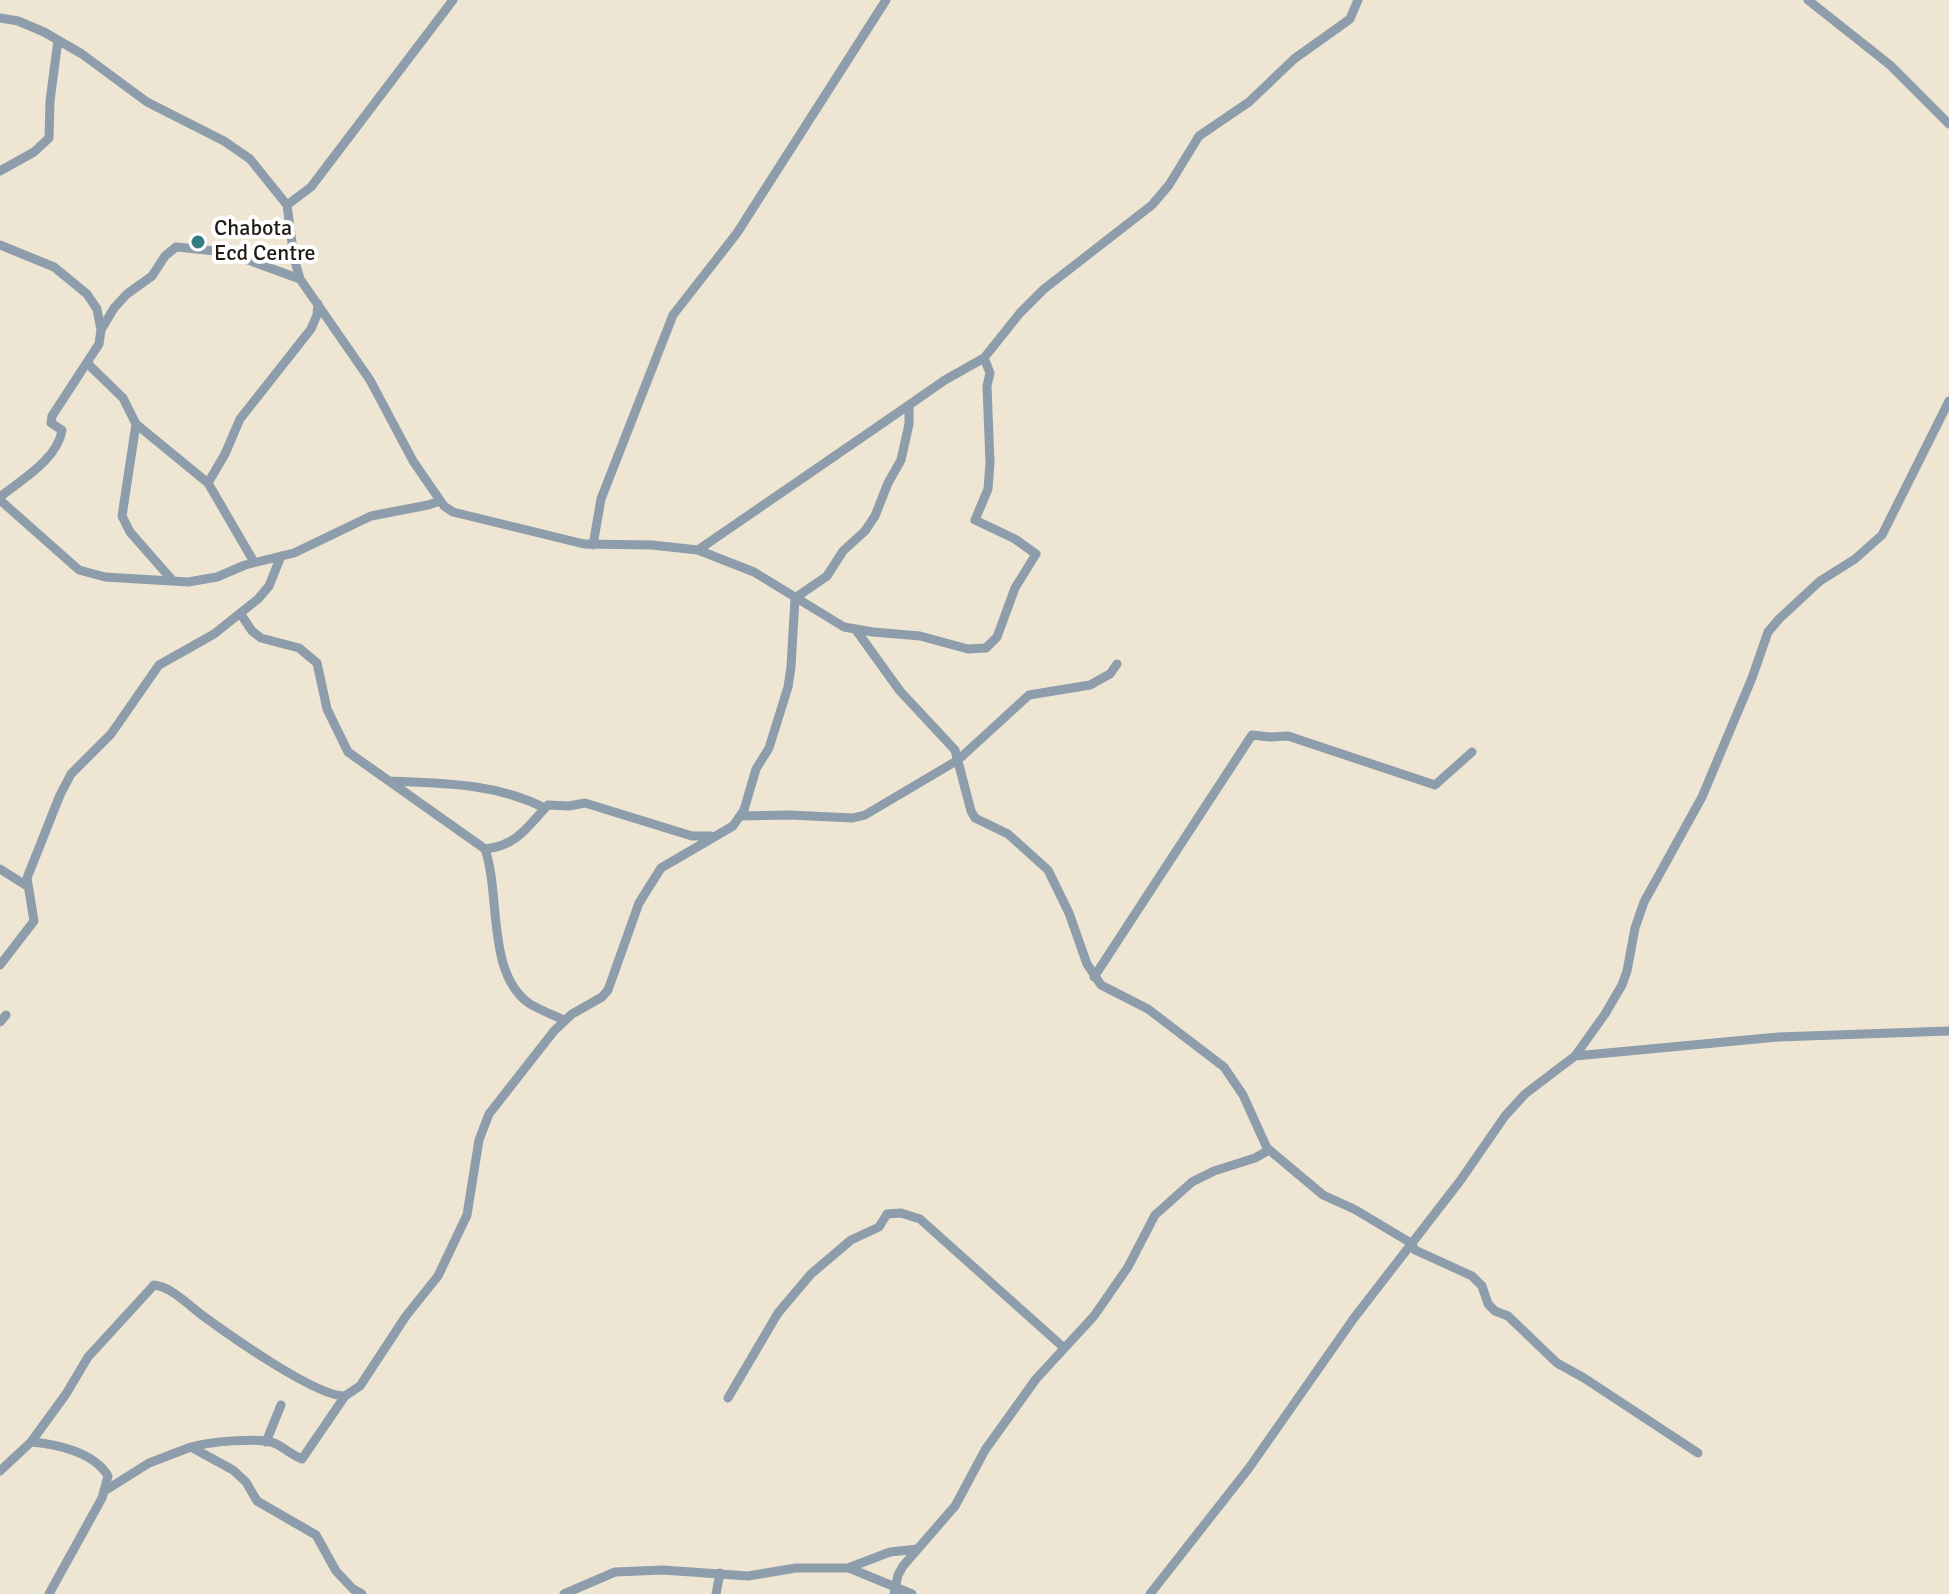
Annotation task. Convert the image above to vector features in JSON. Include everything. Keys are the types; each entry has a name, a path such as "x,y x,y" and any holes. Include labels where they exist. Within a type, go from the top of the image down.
{"street":[{"path":"287,205 311,187 453,0"},
{"path":"593,545 601,499 673,315 737,233 886,0"},
{"path":"698,550 945,380 984,358 1044,289 1152,205 1169,185 1199,136 1249,102 1294,59 1350,19 1358,0"},
{"path":"1808,0 1890,65 1949,124"},
{"path":"0,18 18,21 58,40 147,102 224,141 250,159 287,205 300,279 370,380 413,461 440,501 453,512 593,545 652,545 698,550 754,572 833,621 856,630 920,636 978,650 986,648 997,637 1015,588 1036,554 1015,539 975,520 988,489 990,463 987,386 990,373 984,358"},
{"path":"0,171 34,152 49,138 58,40"},
{"path":"0,245 54,267 87,294 97,309 101,330 99,344 52,416 51,423 62,430 62,437 43,463 0,498 79,570 105,577 203,580 324,540 360,520 440,501"},
{"path":"101,330 114,308 152,276 165,256 176,247 226,252 300,279"},
{"path":"208,483 240,419 311,329 318,304"},
{"path":"87,363 123,398 136,424 208,483 254,562"},
{"path":"1150,1594 1249,1468 1322,1363 1460,1181 1505,1116 1525,1094 1575,1056 1622,985 1644,902 1702,797 1768,632 1820,581 1855,559 1882,535 1949,401"},
{"path":"795,598 827,576 843,551 865,531 875,516 901,460 909,424 909,405"},
{"path":"136,424 122,516 130,532 173,581"},
{"path":"0,965 34,921 27,886 30,867 71,774 111,734 159,665 214,634 264,592 281,556"},
{"path":"106,1490 149,1463 191,1447 218,1442 266,1442 302,1459 345,1396 360,1386 406,1316 438,1276 467,1215 483,1126 533,1055 564,1020 602,997 608,990 639,903 661,868 733,826 741,816 751,779 769,748 788,687 795,598"},
{"path":"240,613 261,638 299,648 317,663 327,709 348,752 485,849 502,848 513,842 548,805 585,803 692,836 715,836"},
{"path":"856,630 900,691 955,750 975,818 1008,834 1048,870 1059,888 1094,977 1101,985 1148,1009 1224,1067 1243,1095 1269,1150 1323,1195 1354,1209 1411,1243 1415,1250 1472,1276 1482,1286 1488,1304 1495,1311 1508,1316 1557,1363 1698,1453"},
{"path":"741,816 853,818 865,815 958,760 1029,695 1090,685 1110,674 1117,664"},
{"path":"1094,977 1252,735 1288,736 1435,785 1472,752"},
{"path":"388,781 445,781 513,794 545,808"},
{"path":"485,849 505,972 515,990 530,1003 564,1020"},
{"path":"0,869 27,886"},
{"path":"1575,1056 1778,1037 1949,1031"},
{"path":"894,1590 898,1575 949,1514 969,1484 985,1450 1036,1379 1094,1316 1128,1267 1155,1215 1192,1182 1269,1150"},
{"path":"728,1398 778,1313 811,1274 851,1240 879,1227 887,1214 901,1213 920,1219 1063,1347"},
{"path":"0,1471 31,1442 88,1357 154,1285 167,1289 208,1320 298,1378 328,1394 345,1396"},
{"path":"266,1442 281,1405"},
{"path":"31,1442 65,1448 96,1463 108,1476 106,1490 49,1594"},
{"path":"191,1447 233,1470 246,1482 257,1501 316,1535 336,1571 362,1594"},
{"path":"564,1594 615,1572 663,1570 748,1576 796,1568 848,1568 890,1552 918,1549"},
{"path":"848,1568 894,1590 912,1594"},
{"path":"716,1594 720,1573"}],"place":[{"name":"Chabota Ecd Centre","path":"198,242"}]}
